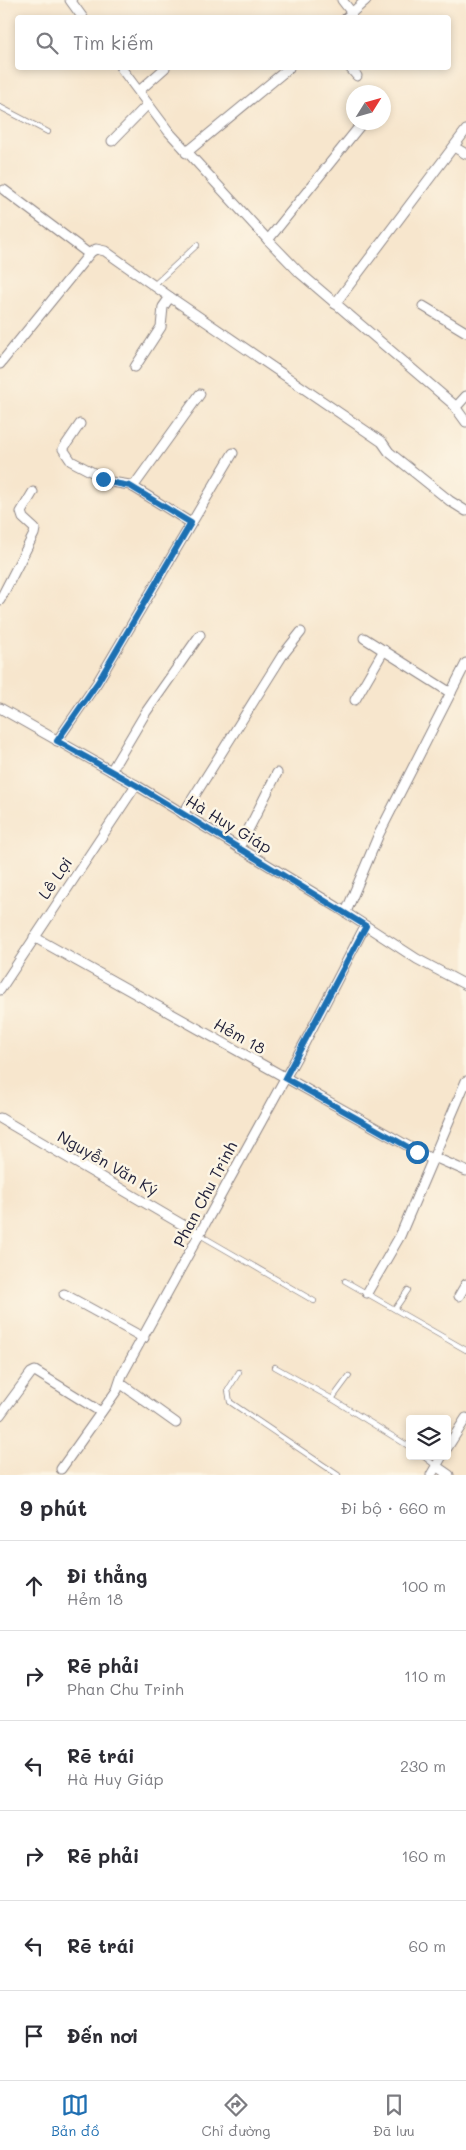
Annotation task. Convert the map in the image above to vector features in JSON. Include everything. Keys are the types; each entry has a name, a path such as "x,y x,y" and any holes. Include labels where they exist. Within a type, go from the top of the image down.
{"street":[{"path":"70,0 81,15"},
{"path":"342,0 349,15 366,0"},
{"path":"123,70 186,152 268,240 336,304 456,407 466,422"},
{"path":"139,91 163,70"},
{"path":"186,152 287,70"},
{"path":"352,70 357,76"},
{"path":"112,141 148,104"},
{"path":"268,240 357,130"},
{"path":"336,304 466,130"},
{"path":"454,147 466,154"},
{"path":"4,190 89,254"},
{"path":"0,364 89,254 96,249 105,250 170,297 382,442 389,452 450,501 466,511"},
{"path":"136,367 161,327 163,307 170,297"},
{"path":"423,306 466,332"},
{"path":"133,487 200,394"},
{"path":"456,407 466,396"},
{"path":"80,424 64,445 63,449 67,458 103,479 133,487 191,523"},
{"path":"57,741 98,682 233,453"},
{"path":"1,596 34,534 35,529 22,518 20,512 33,492"},
{"path":"183,814 282,656 301,632"},
{"path":"111,771 146,712 200,635"},
{"path":"364,638 451,692"},
{"path":"355,700 384,650"},
{"path":"346,912 379,834 466,663"},
{"name":"Hà Huy Giáp","path":"0,708 136,785 346,912 417,959 466,985"},
{"path":"239,848 277,773"},
{"name":"Lê Lợi","path":"0,990 136,785"},
{"name":"Phan Chu Trinh","path":"61,1469 120,1383 133,1355 200,1235 366,926"},
{"name":"Hẻm 18","path":"34,937 285,1078 434,1158 466,1171"},
{"path":"367,1293 400,1236 466,1081"},
{"name":"Nguyễn Văn Ký","path":"0,1118 200,1235"},
{"path":"459,1296 466,1284"},
{"path":"64,1294 144,1338"},
{"path":"0,1415 35,1371 100,1412"},
{"path":"120,1383 176,1423"},
{"path":"451,1442 466,1418"},
{"path":"431,1475 440,1460"},
{"path":"436,1466 449,1475"}],"lane":[{"path":"0,107 48,132"},
{"path":"154,285 197,245"},
{"path":"200,1235 314,1301"},
{"path":"345,1281 466,1350"},
{"path":"395,1309 408,1290"},
{"path":"275,1368 332,1399 406,1445"},
{"path":"239,1372 228,1390 230,1402 338,1475"},
{"path":"332,1399 348,1376"},
{"path":"428,1460 436,1466"}],"route":[{"path":"103,479 130,486 191,523 98,682 57,741 136,785 366,926 285,1078 417,1152"}]}
